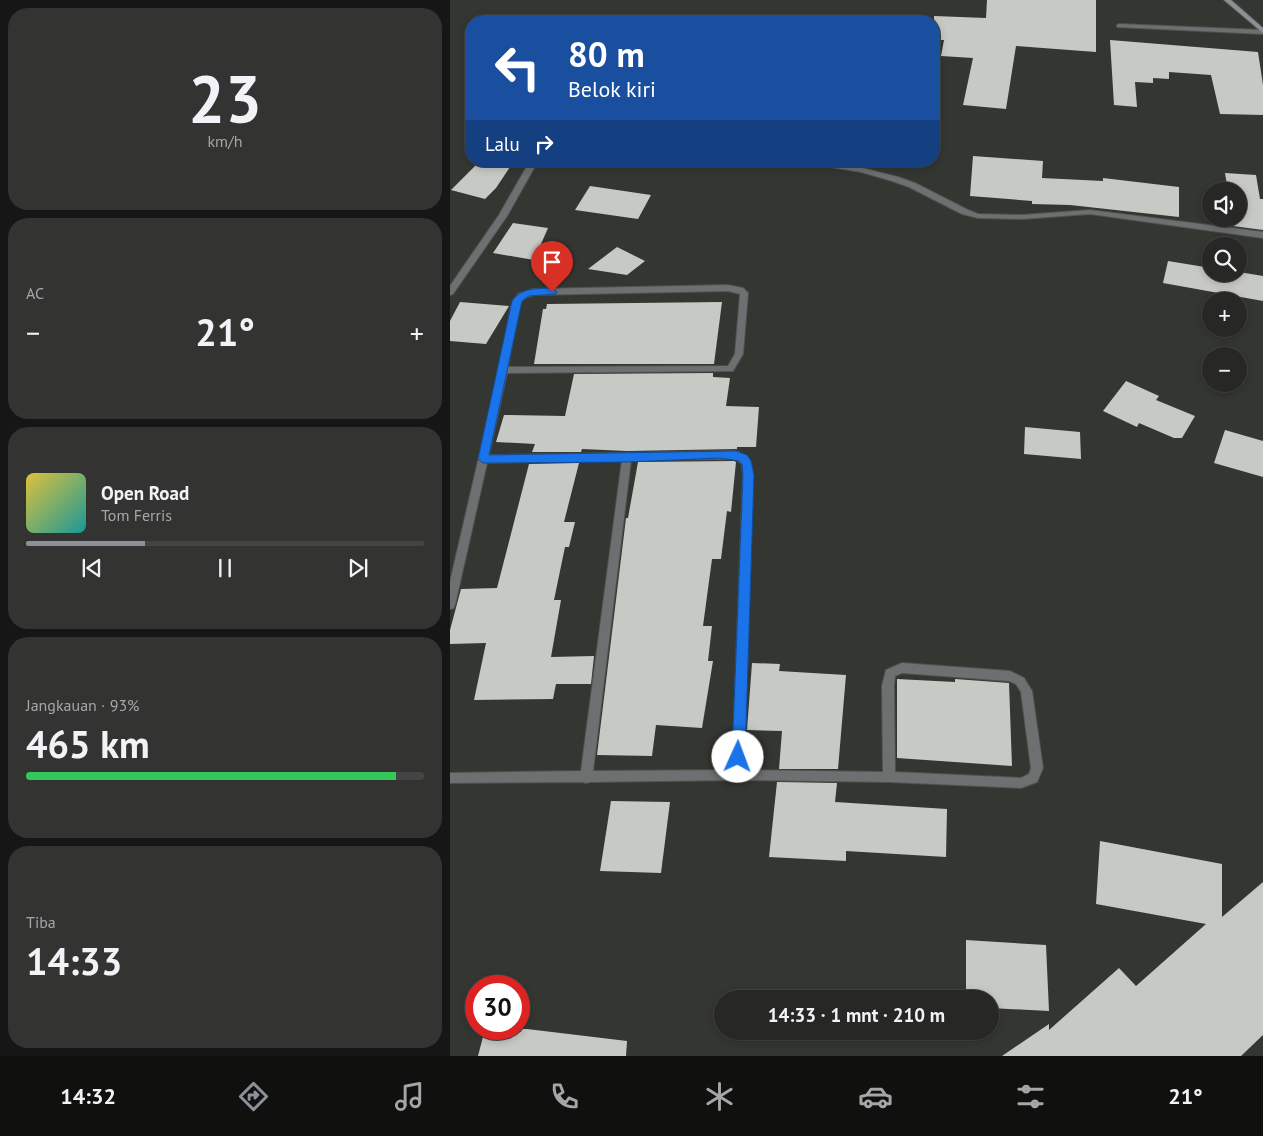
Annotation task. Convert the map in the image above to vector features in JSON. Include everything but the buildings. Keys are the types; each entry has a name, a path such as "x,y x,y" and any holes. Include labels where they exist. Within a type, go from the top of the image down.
{"street":[{"path":"1227,0 1262,29"},
{"path":"1119,26 1262,29"},
{"path":"450,292 503,216 531,167"},
{"path":"864,167 912,185 965,212 978,216 1022,217 1090,212 1263,235"},
{"path":"450,605 503,370 515,306 521,296 527,293 728,288 740,290 744,294 739,354 736,363 730,369 503,370"},
{"path":"483,459 736,455 743,458 747,464 738,775"},
{"path":"586,778 627,458"},
{"path":"450,778 738,775 889,777 1021,783 1033,778 1037,768 1026,691 1020,681 1010,676 902,668 890,673 888,686 889,777"}],"route":[{"path":"552,292 527,293 517,301 483,459 627,458 720,454 736,455 743,458 747,464 748,475 738,757"}]}
